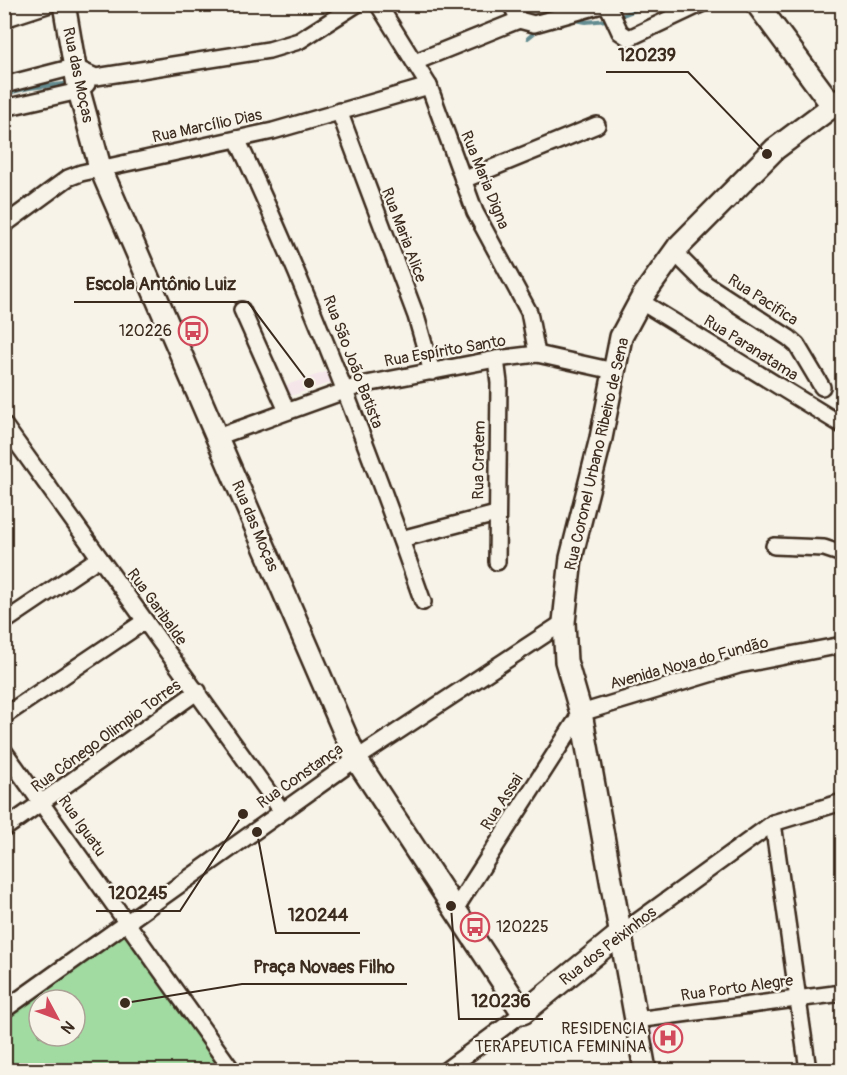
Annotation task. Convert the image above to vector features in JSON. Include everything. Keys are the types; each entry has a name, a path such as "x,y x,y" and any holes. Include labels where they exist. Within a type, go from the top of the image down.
{"street":[{"path":"4,19 50,4"},
{"name":"Rua das Moças","path":"64,4 79,91 100,167 294,622 356,759 454,911 524,1013"},
{"path":"4,108 79,91 96,77 269,50 299,41 357,4"},
{"name":"Rua Maria Digna","path":"378,4 429,86 475,212 530,312 537,354"},
{"path":"511,4 519,20"},
{"path":"415,62 519,20 534,24 606,4 620,32 629,38 701,4"},
{"path":"757,4 837,102"},
{"path":"4,85 74,67 96,77"},
{"name":"Rua Marcílio Dias","path":"5,222 68,178 100,167 237,139 429,86"},
{"name":"Rua Coronel Urbano Ribeiro de Sena","path":"645,1071 581,713 566,661 564,621 571,558 601,438 621,337 640,301 674,252 775,149 837,102"},
{"name":"Rua Maria Alice","path":"339,111 416,316 432,372"},
{"path":"463,180 597,125"},
{"name":"Rua São João Batista","path":"237,139 291,253 345,390 423,602"},
{"name":"Rua Pacifica","path":"674,252 706,284 789,338 801,351 822,387"},
{"name":"Rua Paranatama","path":"640,301 843,425"},
{"path":"242,310 287,411"},
{"name":"Rua Espírito Santo","path":"217,437 345,390 496,359 537,354 614,370"},
{"name":"Rua Cratem","path":"496,359 500,382 497,562"},
{"name":"Rua Garibalde","path":"4,425 198,691 282,811"},
{"path":"401,539 496,514"},
{"path":"774,546 824,548 843,554"},
{"path":"4,622 99,558"},
{"path":"4,716 145,621"},
{"name":"Rua Constança","path":"4,1010 356,759 564,621"},
{"name":"Avenida Nova do Fundão","path":"581,713 739,665 843,645"},
{"name":"Rua Cônego Olimpio Torres","path":"4,829 44,803 198,691"},
{"name":"Rua Assai","path":"454,911 581,713"},
{"name":"Rua Iguatu","path":"4,751 44,803 190,1015 232,1071"},
{"name":"Rua dos Peixinhos","path":"446,1071 524,1013 620,934 773,823 843,802"},
{"path":"773,823 808,1071"},
{"name":"Rua Porto Alegre","path":"636,1020 843,993"}],"shaded area":[{"path":"329,371 332,382 290,396 286,385"},
{"name":"RESIDENCIA TERAPEUTICA FEMININA","path":"683,1021 687,1044 652,1050 649,1031 652,1027"}],"green space":[{"path":"122,934 129,937 218,1064 208,1070 5,1070 4,1016 27,1000 27,1048 87,1048 87,988 44,988"}],"waterway":[{"path":"618,17 651,4"},
{"path":"575,20 586,22 608,20"},
{"path":"528,38 539,29"},
{"path":"4,94 29,88 72,83"}],"place":[{"name":"120239","path":"767,154"},
{"name":"120226","path":"193,331"},
{"name":"Escola Antônio Luiz","path":"309,383"},
{"name":"120245","path":"243,814"},
{"name":"120244","path":"257,832"},
{"name":"120236","path":"451,906"},
{"name":"120225","path":"475,927"},
{"name":"Praça Novaes Filho","path":"125,1003"},
{"name":"RESIDENCIA TERAPEUTICA FEMININA","path":"668,1038"}]}
